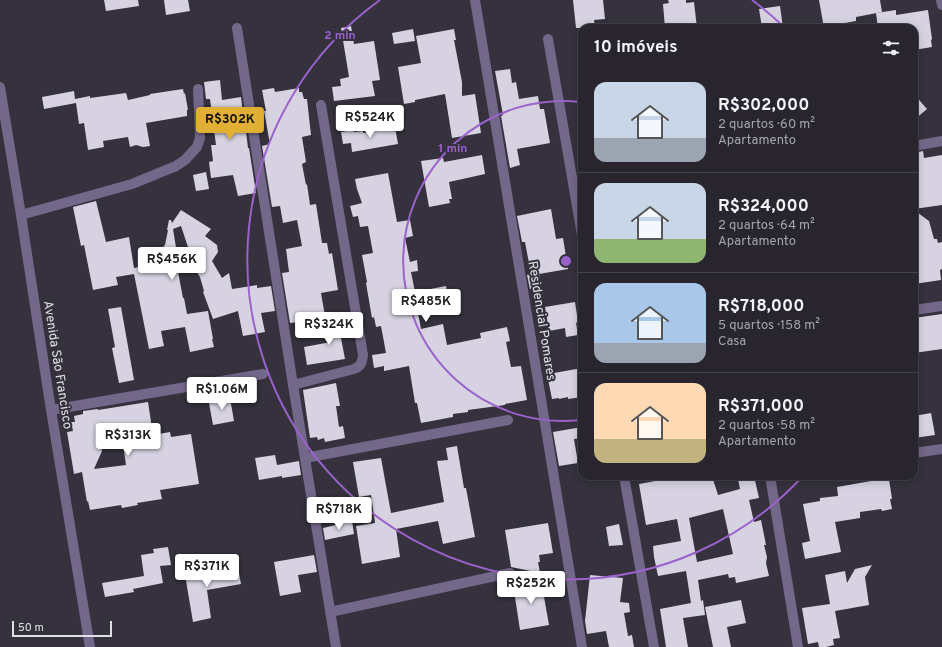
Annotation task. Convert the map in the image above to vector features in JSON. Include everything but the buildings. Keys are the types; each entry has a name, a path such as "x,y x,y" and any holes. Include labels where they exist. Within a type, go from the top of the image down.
{"street":[{"name":"Residencial Pomares","path":"475,0 582,647"},
{"path":"941,0 942,5"},
{"path":"237,28 336,647"},
{"path":"548,39 578,212"},
{"name":"Avenida São Francisco","path":"0,87 90,647"},
{"path":"21,215 132,184 176,166 185,160 197,147 200,138 198,89"},
{"path":"293,385 354,369 360,366 363,355 321,105"},
{"path":"918,145 942,142"},
{"path":"918,309 942,306"},
{"path":"51,410 262,374"},
{"path":"305,458 508,420"},
{"path":"918,452 942,449"},
{"path":"625,480 654,647"},
{"path":"771,480 798,647"},
{"path":"330,612 510,573"}]}
